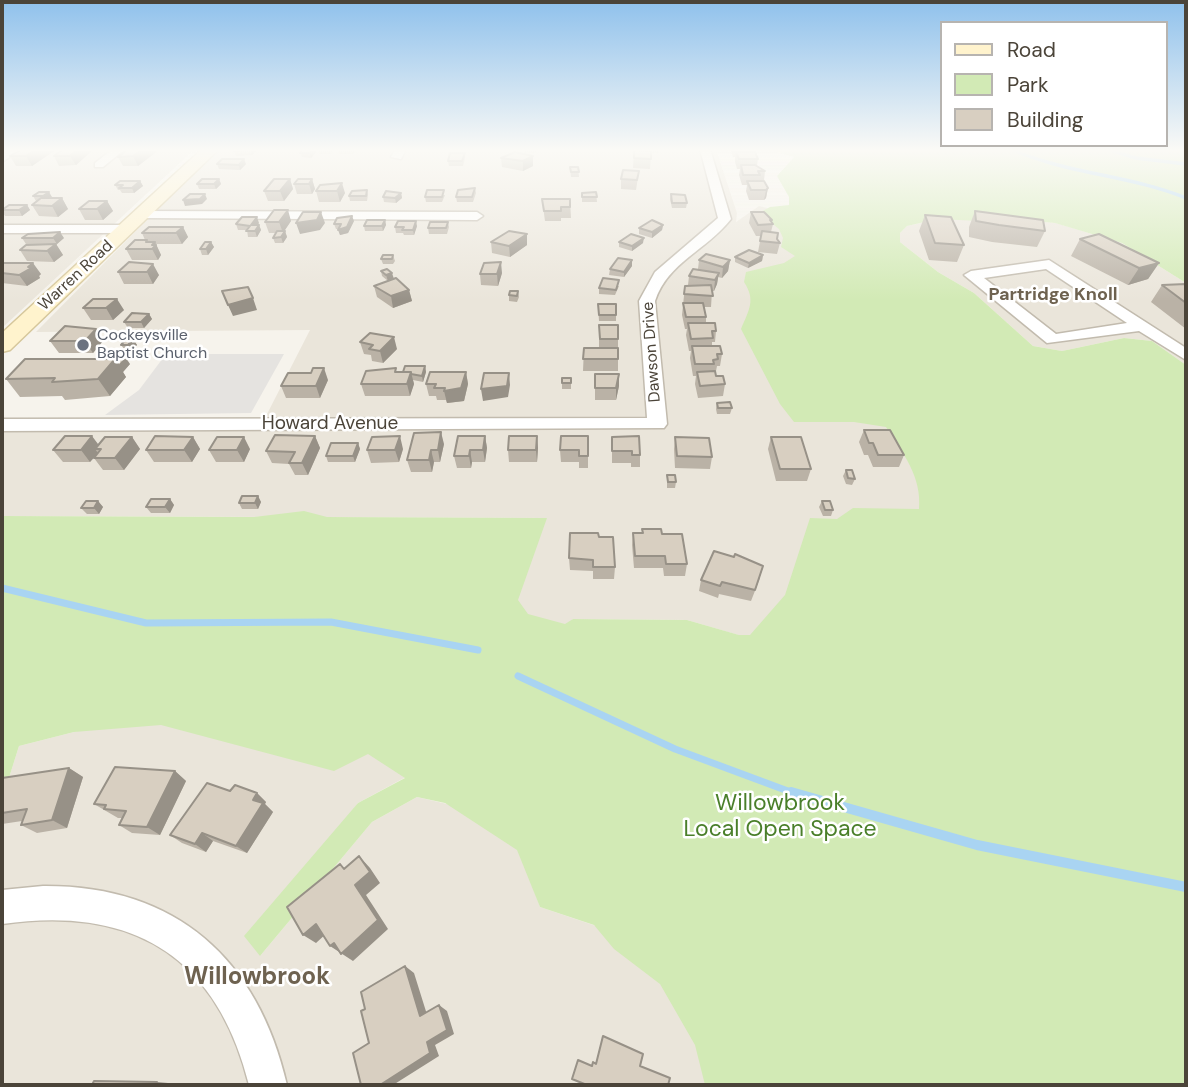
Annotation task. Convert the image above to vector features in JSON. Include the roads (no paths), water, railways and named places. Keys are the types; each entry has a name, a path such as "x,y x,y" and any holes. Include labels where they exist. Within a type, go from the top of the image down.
{"street":[{"name":"Warren Road","path":"2,345 156,200"},
{"name":"Dawson Drive","path":"657,424 647,301 650,289 666,266 725,219 719,200"},
{"path":"141,214 477,216"},
{"path":"2,229 125,229"},
{"path":"1139,326 1053,339 971,275 1049,264 1186,355"},
{"name":"Howard Avenue","path":"2,425 657,424"},
{"path":"2,907 70,903 116,909 205,959 236,1001 261,1051 268,1085"}],"waterway":[{"path":"2,588 146,623 331,622 478,650"},
{"path":"518,676 675,749 796,794"},
{"path":"791,792 977,845 1186,887"}],"place":[{"name":"Cockeysville Baptist Church","path":"83,345"}],"district":[{"name":"Partridge Knoll","path":"1053,295"},
{"name":"Willowbrook","path":"257,978"}],"park label":[{"name":"Willowbrook Local Open Space","path":"780,817"}]}
